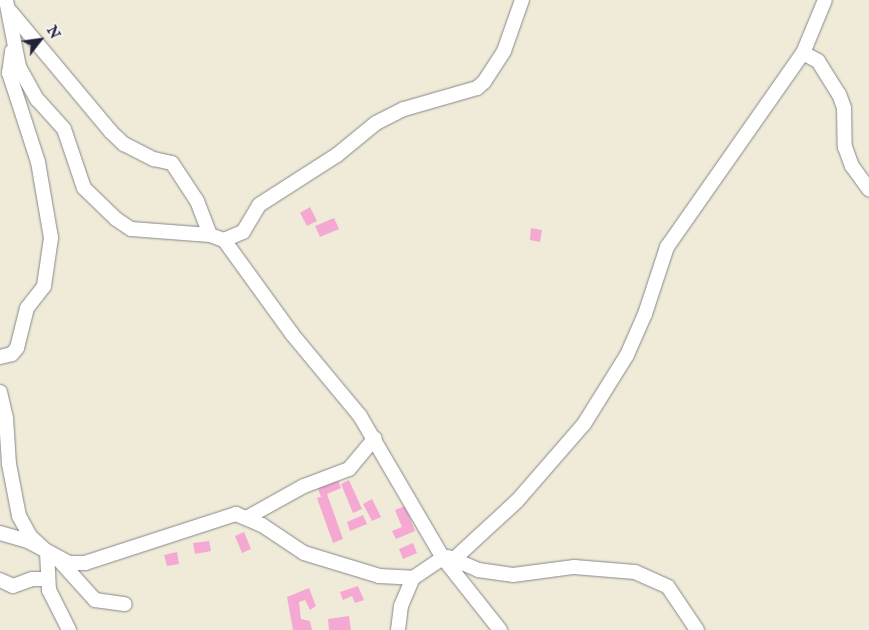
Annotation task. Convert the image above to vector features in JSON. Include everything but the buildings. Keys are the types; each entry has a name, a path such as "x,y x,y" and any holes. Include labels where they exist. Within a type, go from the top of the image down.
{"street":[{"path":"224,240 243,232 259,205 337,155 376,123 404,109 477,88 484,82 504,51 522,0"},
{"path":"398,630 401,606 413,578 446,557 517,501 584,424 627,355 645,314 666,247 803,53 825,0"},
{"path":"6,3 111,132 124,144 154,159 172,163 197,201 210,235"},
{"path":"6,3 19,67 36,99 64,129 80,181 89,194 116,220 131,229 210,235 224,240 375,438 446,557 500,630"},
{"path":"0,357 12,354 17,348 26,308 44,286 51,238 38,162 9,73 14,37"},
{"path":"803,53 818,61 839,94 844,108 846,147 852,166 869,189"},
{"path":"0,392 6,418 8,464 19,516 30,536 53,556 95,600 124,604"},
{"path":"248,517 304,486 349,469 375,438"},
{"path":"0,533 10,534 53,556 85,563 228,516 248,517 304,553 379,576 413,578"},
{"path":"53,556 48,579 49,590 69,630"},
{"path":"446,557 478,570 513,575 574,567 635,572 668,587 697,630"},
{"path":"0,580 13,586 32,579 48,579"}]}
